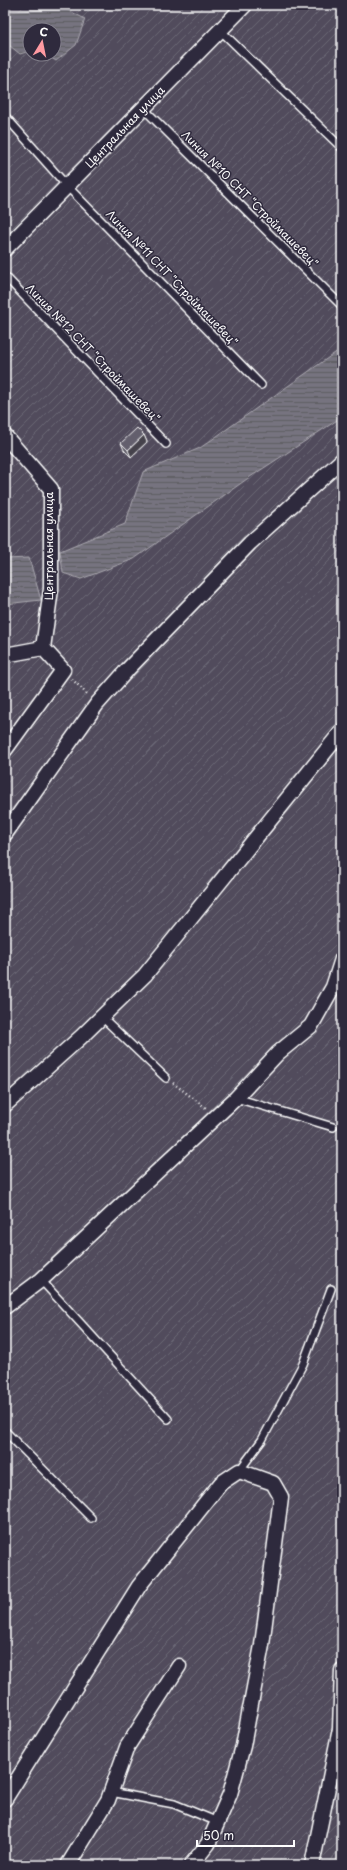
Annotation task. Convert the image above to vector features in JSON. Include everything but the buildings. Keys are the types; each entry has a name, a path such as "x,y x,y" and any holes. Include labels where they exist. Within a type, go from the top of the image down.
{"street":[{"name":"Центральная улица","path":"5,249 244,5"},
{"name":"Центральная улица","path":"5,436 51,489 51,589 43,648"},
{"path":"5,834 97,704 134,663 250,543 342,460"},
{"path":"5,655 43,648 63,670 5,750"},
{"path":"5,1105 102,1017 145,974 342,731"},
{"path":"5,1308 41,1280 236,1098 278,1053 311,1026 332,987 342,960"},
{"path":"5,1799 140,1586 221,1483 239,1471 273,1483 281,1497 262,1645 243,1746 230,1794 218,1822 208,1844 191,1865"},
{"path":"68,1865 108,1800 128,1747 179,1666"},
{"path":"312,1865 340,1729 342,1670"}],"lane":[{"path":"220,30 342,148"},
{"name":"Линия №10 СНТ \"Строймашевец\"","path":"143,108 342,306"},
{"name":"Линия №11 СНТ \"Строймашевец\"","path":"5,116 67,186 261,385"},
{"name":"Линия №12 СНТ \"Строймашевец\"","path":"5,276 166,444"},
{"path":"102,1017 166,1078"},
{"path":"236,1098 333,1127"},
{"path":"41,1280 168,1419"},
{"path":"239,1471 262,1440 302,1364 332,1289"},
{"path":"5,1431 91,1518"},
{"path":"111,1792 174,1804 218,1822"}],"path":[{"path":"63,670 97,704"},
{"path":"166,1078 217,1116"}],"shaded area":[{"path":"5,5 342,5 342,1865 5,1865"},
{"path":"66,9 85,19 76,45 62,56 62,22 22,22 22,53 20,54 5,42 5,12"},
{"path":"342,348 342,417 247,479 134,559 81,579 63,573 60,551 125,524 143,472 200,448"},
{"path":"29,558 41,600 5,604 5,559"}]}
